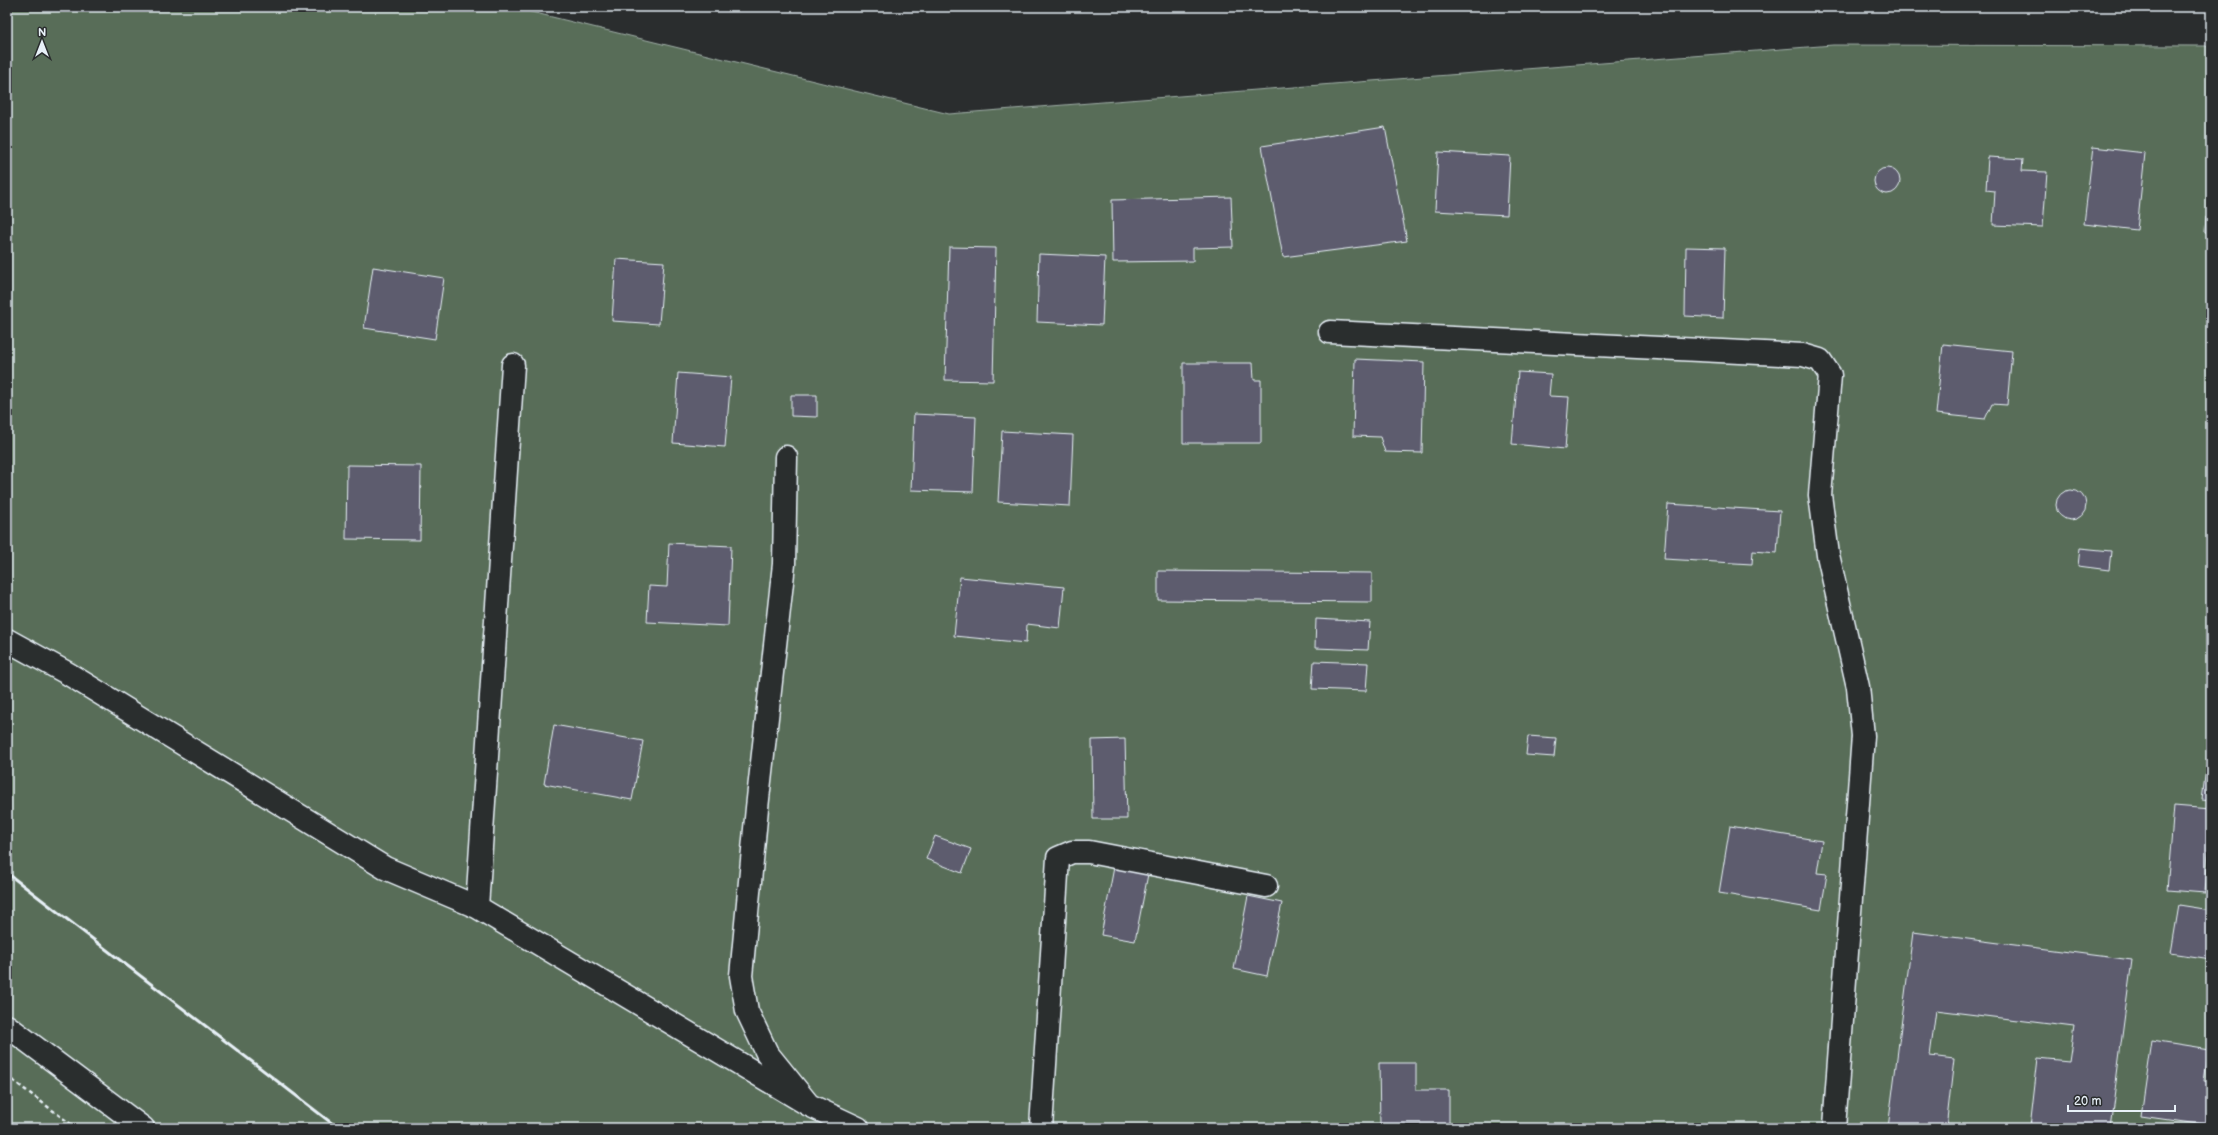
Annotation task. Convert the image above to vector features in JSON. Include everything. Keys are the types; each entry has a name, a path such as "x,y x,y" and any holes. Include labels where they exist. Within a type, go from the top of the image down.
{"street":[{"path":"1330,332 1803,355 1820,360 1830,375 1820,495 1828,555 1858,687 1863,736 1834,1128"},
{"path":"477,907 513,365"},
{"path":"786,457 784,564 757,808 741,976 747,1011 755,1031 767,1053 809,1105"},
{"path":"7,640 67,673 385,868 477,907 809,1105 858,1128"},
{"path":"1041,1128 1058,858 1072,852 1089,852 1266,886"},
{"path":"7,1026 143,1128"}],"path":[{"path":"7,1076 76,1128"}],"green space":[{"path":"7,7 511,7 949,114 1833,45 2211,46 2211,1128 7,1128"}],"building":[{"path":"1385,127 1407,241 1283,257 1262,146"},
{"path":"2093,147 2145,153 2137,230 2084,224"},
{"path":"1438,152 1510,156 1507,215 1435,211"},
{"path":"1988,157 2023,159 2022,171 2047,172 2043,227 1993,225 1995,191 1986,190"},
{"path":"1887,168 1896,172 1900,181 1896,190 1887,194 1878,190 1874,181 1878,172"},
{"path":"1231,197 1233,247 1193,248 1193,261 1113,262 1112,200"},
{"path":"2206,217 2211,217 2211,233 2205,232"},
{"path":"949,247 996,248 993,381 945,380"},
{"path":"1686,247 1725,248 1723,318 1685,316"},
{"path":"1039,254 1105,257 1102,325 1037,322"},
{"path":"616,259 664,262 659,324 612,321"},
{"path":"373,267 444,278 435,339 364,328"},
{"path":"1943,344 2012,351 2007,405 1992,404 1985,419 1936,414"},
{"path":"1355,359 1424,362 1422,453 1385,452 1380,437 1353,436"},
{"path":"1183,363 1253,363 1254,380 1261,380 1261,443 1183,443"},
{"path":"1518,372 1551,374 1549,396 1569,397 1565,449 1512,444"},
{"path":"678,373 731,377 725,447 673,443"},
{"path":"791,395 817,395 817,417 791,416"},
{"path":"914,414 976,417 973,492 911,490"},
{"path":"1002,431 1073,435 1070,506 998,502"},
{"path":"347,465 421,466 420,540 346,539"},
{"path":"2071,490 2082,494 2086,505 2082,516 2071,520 2060,516 2056,505 2060,494"},
{"path":"1668,504 1780,511 1777,553 1753,551 1752,564 1664,559"},
{"path":"669,543 731,546 728,626 647,622 649,586 667,587"},
{"path":"2080,548 2111,551 2109,570 2078,566"},
{"path":"1158,571 1372,573 1372,602 1158,600"},
{"path":"960,577 1064,587 1060,628 1027,624 1026,643 954,636"},
{"path":"1316,619 1370,622 1368,650 1315,648"},
{"path":"1314,661 1368,663 1366,691 1312,689"},
{"path":"554,725 643,741 632,800 544,784"},
{"path":"1528,736 1556,738 1554,757 1526,755"},
{"path":"1125,739 1127,819 1093,819 1092,740"},
{"path":"2208,754 2211,754 2211,800 2202,799"},
{"path":"2174,806 2211,809 2205,893 2167,890"},
{"path":"1730,826 1822,841 1817,873 1827,874 1821,910 1719,893"},
{"path":"935,836 971,849 962,873 926,859"},
{"path":"1115,862 1149,869 1135,941 1101,935"},
{"path":"1248,896 1282,903 1267,976 1234,969"},
{"path":"2179,905 2211,910 2211,959 2171,953"},
{"path":"1913,932 2132,960 2110,1128 2030,1128 2038,1058 2069,1061 2074,1027 1936,1010 1930,1056 1954,1059 1946,1128 1888,1128"},
{"path":"2152,1040 2209,1049 2204,1081 2211,1082 2211,1126 2141,1116"},
{"path":"1379,1063 1416,1063 1416,1090 1449,1090 1449,1125 1380,1125"}],"railway":[{"path":"7,873 338,1128"}]}
